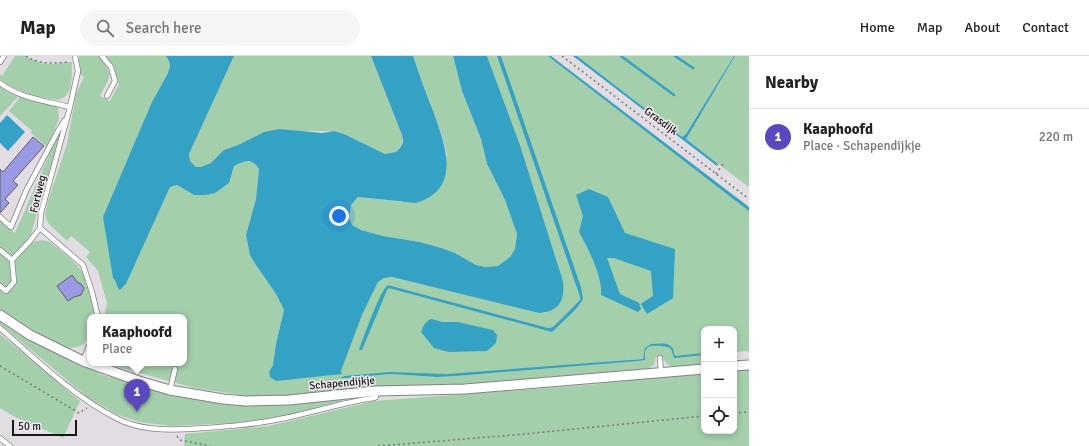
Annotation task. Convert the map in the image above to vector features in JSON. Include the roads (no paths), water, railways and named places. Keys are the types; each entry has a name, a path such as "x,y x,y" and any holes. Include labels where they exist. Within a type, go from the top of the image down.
{"street":[{"name":"Schapendijkje","path":"0,315 30,334 87,363"},
{"path":"737,366 749,365"},
{"name":"Schapendijkje","path":"95,366 170,390 200,396 246,400 289,400 376,391 471,389 701,369"}],"lane":[{"path":"0,62 4,56"},
{"path":"102,56 111,67 115,81 107,96"},
{"name":"Fortweg","path":"76,58 78,71 41,213 40,228 83,265 97,314"},
{"path":"0,83 18,93 69,107"},
{"path":"0,217 11,227 26,190 59,128 67,117"},
{"path":"12,260 40,228"},
{"path":"0,250 12,260 14,282 6,291 0,286"},
{"path":"0,328 53,373 94,404 119,420 150,429 222,427 254,424 374,398 376,397 376,391"},
{"path":"83,362 87,352"},
{"path":"660,358 661,372"},
{"path":"170,390 175,369"},
{"path":"0,438 10,446"}],"water":[{"path":"166,56 234,56 189,154 190,161 196,167 201,167 211,163 224,150 264,132 279,129 322,133 334,131 344,134 385,154 396,152 403,142 402,135 371,56 413,56 437,121 445,149 445,175 440,187 431,196 416,203 358,197 351,205 349,218 352,225 361,230 383,236 420,242 441,248 455,253 476,265 485,267 498,266 510,257 515,249 517,234 505,200 487,164 481,139 462,91 453,56 487,56 520,145 563,281 563,293 560,303 552,310 539,313 392,277 384,278 378,282 362,315 341,371 342,374 276,381 270,377 269,372 273,365 284,310 276,294 250,255 246,235 256,199 259,169 250,161 234,166 229,183 215,193 194,195 177,185 170,187 126,284 120,290 113,278 103,217 152,102 168,73 170,66"},
{"path":"497,56 501,56 581,287 583,299 576,309 552,332 389,288 362,350 359,350 376,305 388,285 548,328 553,327 580,300"},
{"path":"548,56 551,56 749,207 749,211"},
{"path":"573,56 577,56 682,137 686,134 735,56 686,139 718,164 717,166"},
{"path":"7,115 25,132 8,151 0,143 0,123"},
{"path":"589,189 608,197 625,233 675,249 673,298 647,314 641,304 653,296 651,271 614,258 607,258 620,294 639,303 641,309 638,312 601,295 600,280 597,271 579,232 583,216 576,195"},
{"path":"432,319 442,322 458,322 493,330 497,335 496,343 487,351 449,352 434,348 421,332 426,322"},
{"path":"651,344 663,344 671,346 675,356 701,353 701,355 674,358 671,349 663,346 653,346 648,347 646,350 645,360 638,361 457,376 437,377 391,374 339,378 345,376 389,372 447,374 643,359 645,348"}],"waterway":[{"path":"621,56 674,95"},
{"path":"675,56 693,68"}],"place":[{"name":"Kaaphoofd","path":"137,412"}]}
